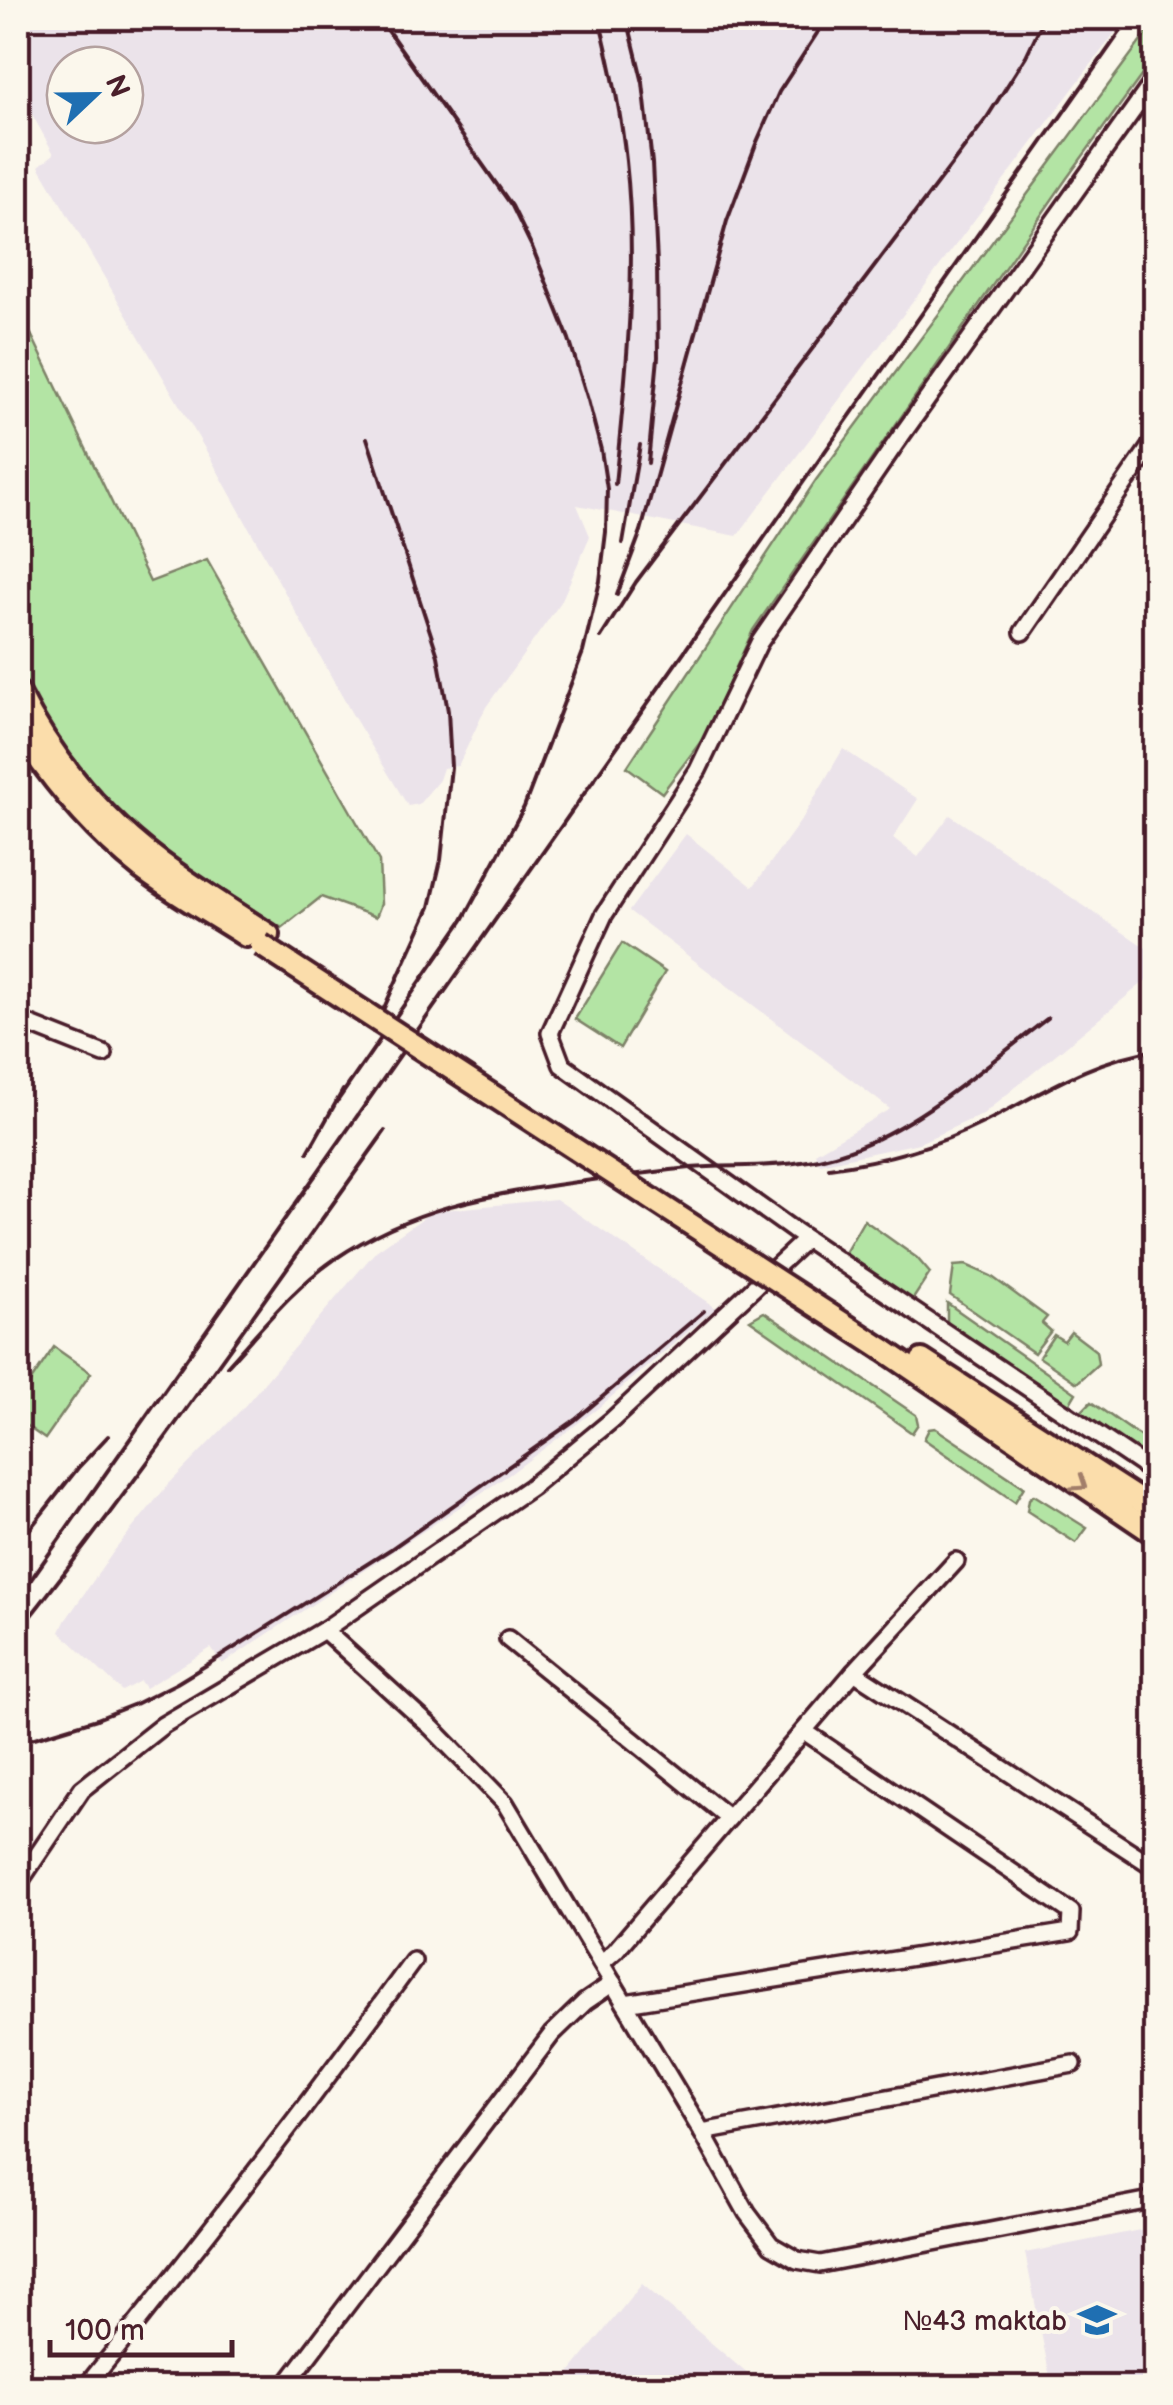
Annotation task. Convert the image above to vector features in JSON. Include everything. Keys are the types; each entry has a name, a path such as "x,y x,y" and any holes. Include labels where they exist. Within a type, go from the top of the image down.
{"main road":[{"path":"18,692 46,744 112,821 158,861 265,940"},
{"path":"18,728 49,774 78,807 142,868 265,940 888,1345 1156,1511"},
{"path":"888,1345 1156,1535"}],"street":[{"path":"1156,78 759,643 698,770 604,915 550,1033 562,1065 806,1239 1156,1474"},
{"path":"1023,632 1156,438"},
{"path":"18,1020 104,1054"},
{"path":"18,1884 82,1790 163,1725 324,1630 531,1487 612,1420 806,1239"},
{"path":"601,1963 615,1952 854,1672 956,1561"},
{"path":"324,1630 432,1728 506,1803 747,2213 770,2245 797,2260 820,2264 1156,2199"},
{"path":"508,1639 729,1818"},
{"path":"854,1672 1156,1868"},
{"path":"625,2003 1070,1932 1071,1912 804,1731"},
{"path":"85,2388 306,2108 414,1961"},
{"path":"284,2388 552,2034 613,1983"},
{"path":"702,2132 1073,2064"}],"shaded area":[{"path":"18,18 1126,18 737,536 577,505 590,536 561,602 486,707 458,766 443,768 439,780 419,804 408,806 39,166 54,154 49,145 145,145 145,45 45,45 45,138 18,89"},
{"path":"843,749 918,799 893,838 918,857 950,815 1155,954 1155,973 983,1114 919,1143 820,1164 815,1153 890,1109 629,911 686,834 753,887 802,819"},
{"path":"556,1199 716,1308 597,1409 510,1474 222,1664 211,1648 145,1688 140,1681 122,1691 60,1632 114,1551 167,1486 242,1409 376,1251 433,1211"},
{"name":"№43 maktab","path":"1155,2227 1155,2387 1052,2387 1025,2253"},
{"path":"642,2284 763,2387 558,2387"}],"green space":[{"path":"1155,22 1155,57 753,630 705,736 662,793 627,767 816,480"},
{"path":"18,307 150,582 207,560 379,861 381,904 376,917 321,897 282,928 147,841 75,769 25,688 18,664"},
{"path":"622,943 665,972 620,1048 575,1019"},
{"path":"864,1220 917,1258 930,1273 911,1302 845,1253"},
{"path":"966,1265 991,1276 1047,1317 1042,1323 1051,1331 1034,1353 950,1295 954,1266"},
{"path":"947,1303 1076,1393 1069,1405 1061,1404 947,1326"},
{"path":"764,1312 916,1415 918,1424 912,1433 750,1320"},
{"path":"1071,1332 1096,1351 1098,1364 1077,1383 1039,1357 1054,1335 1064,1341"},
{"path":"54,1347 91,1373 45,1439 18,1420 18,1400"},
{"path":"1091,1402 1155,1447 1155,1467 1085,1419 1082,1411"},
{"path":"935,1428 1024,1487 1015,1502 924,1439 929,1429"},
{"path":"1034,1495 1087,1528 1076,1543 1027,1511"}],"railway":[{"path":"338,1100 463,920 524,807 583,652 600,581 606,532 607,489 601,450 569,339 533,249 512,206 379,18"},
{"path":"599,18 621,125 631,242 615,484"},
{"path":"627,18 643,83 657,263 658,357 648,463"},
{"path":"617,595 641,531 727,221 779,92 827,18"},
{"path":"601,637 636,582 986,119 1026,56 1044,18"},
{"path":"18,1598 1130,18"},
{"path":"367,438 438,656 448,711 451,767 441,860 430,907 373,1032"},
{"path":"623,543 640,445"},
{"path":"227,1366 320,1270 392,1227 451,1206 513,1192 690,1168 788,1164 847,1151 927,1110 1048,1018"},
{"path":"829,1168 928,1146 1109,1061 1156,1050"},
{"path":"308,1152 343,1090"},
{"path":"18,1632 159,1447 385,1131"},
{"path":"18,1743 135,1704 218,1658 391,1549 575,1420 704,1311"},
{"path":"18,1544 108,1436"}],"place":[{"name":"№43 maktab","path":"1097,2320"}]}
